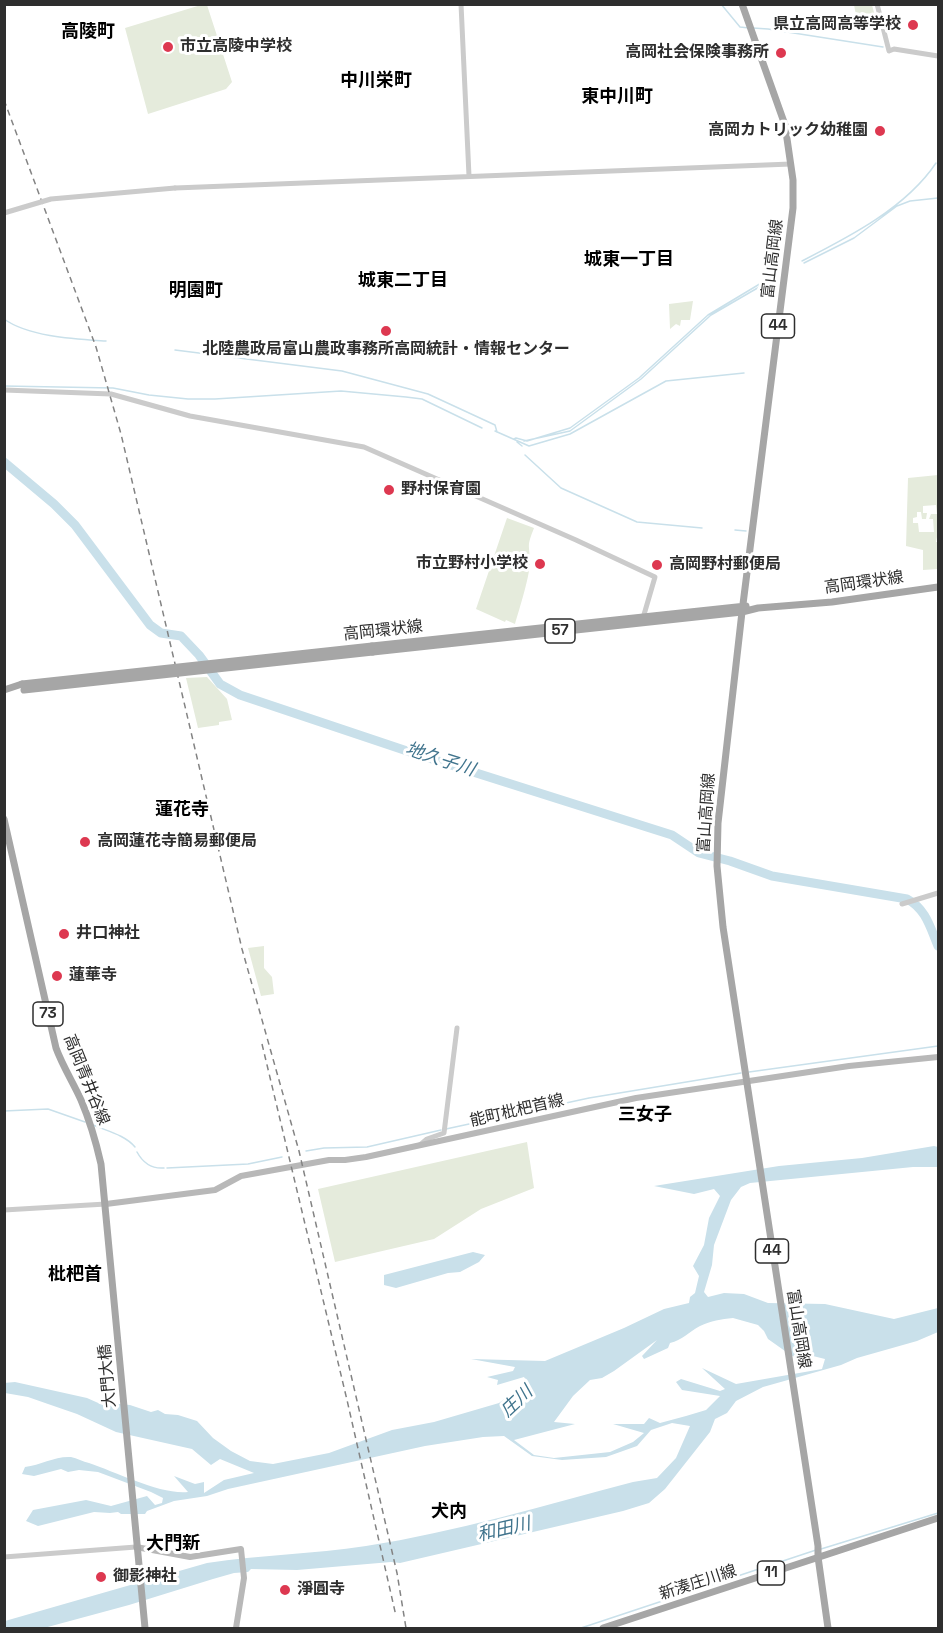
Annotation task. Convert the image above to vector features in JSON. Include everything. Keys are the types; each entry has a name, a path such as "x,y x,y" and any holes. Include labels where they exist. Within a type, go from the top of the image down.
{"main road":[{"name":"富山高岡線","path":"742,4 785,125 791,164 793,208 742,608 716,850 723,927 818,1546 828,1629"},
{"name":"高岡環状線","path":"8,689 742,608 832,602 939,586"},
{"name":"高岡青井谷線","path":"4,819 56,1048 64,1070 81,1099 94,1134 101,1164 106,1208"},
{"name":"能町枇杷首線","path":"106,1208 215,1190 241,1176 419,1147 746,1075 939,1057"},
{"name":"大門大橋","path":"106,1208 136,1546"},
{"name":"新湊庄川線","path":"603,1629 939,1518"},
{"path":"136,1546 190,1557 241,1549 244,1578 236,1629"},
{"name":"73","path":"136,1546 145,1629"}],"street":[{"path":"461,4 470,176"},
{"path":"877,4 889,51 894,49 939,56"},
{"path":"4,213 51,199 175,188 791,164"},
{"path":"4,390 111,394 190,416 364,447 655,577 643,619"},
{"path":"902,904 939,893"},
{"path":"419,1147 422,1142 444,1130 457,1028"},
{"path":"4,1210 106,1208"},
{"path":"4,1557 136,1546"}],"green space":[{"name":"市立高陵中学校","path":"207,5 232,82 226,89 148,114 125,28"},
{"path":"854,5 872,5 876,20 858,25"},
{"path":"693,301 690,320 681,320 680,326 676,324 670,329 669,304"},
{"path":"938,475 938,536 936,542 938,542 938,569 923,570 923,550 906,546 908,478","holes":["936,505 937,514 931,514 929,519 933,519 934,532 919,532 918,523 913,523 917,512 921,512 922,519 926,519 927,513 923,513 923,506"]},
{"path":"507,518 534,528 529,544 529,573 515,624 476,609"},
{"path":"207,677 227,699 232,720 219,722 219,725 198,728 186,678"},
{"path":"264,946 264,968 272,977 274,994 261,996 248,948"},
{"path":"527,1142 534,1188 481,1209 434,1239 335,1262 318,1189"}],"water":[{"path":"938,1147 938,1182 937,1167 913,1167 750,1183 741,1187 731,1200 714,1245 712,1265 704,1292 708,1297 724,1293 744,1294 768,1303 825,1304 894,1319 938,1308 938,1332 841,1365 763,1387 736,1401 727,1413 715,1419 710,1432 665,1489 649,1503 400,1563 297,1570 251,1569 248,1572 234,1573 44,1628 5,1628 5,1621 207,1563 346,1549 400,1540 657,1478 676,1458 690,1426 672,1423 651,1430 637,1446 606,1457 562,1460 532,1456 504,1436 483,1437 425,1446 228,1489 207,1496 174,1501 147,1511 145,1514 94,1512 38,1526 26,1521 33,1510 86,1500 111,1506 147,1496 155,1505 162,1503 163,1498 151,1492 98,1472 79,1470 68,1472 61,1469 34,1476 22,1474 25,1467 54,1459 73,1458 152,1487 177,1492 188,1492 174,1476 195,1484 204,1482 204,1493 224,1480 254,1473 220,1459 211,1465 192,1449 116,1432 77,1414 28,1397 5,1393 4,1383 15,1382 87,1398 105,1406 109,1403 130,1405 151,1412 158,1410 165,1414 178,1415 197,1421 213,1438 250,1461 273,1464 329,1453 392,1430 434,1422 499,1403 527,1382 524,1377 497,1385 498,1380 487,1377 513,1371 515,1367 471,1359 545,1361 664,1309 689,1303 690,1297 695,1293 699,1276 693,1266 704,1245 709,1218 720,1196 714,1189 694,1194 654,1186 779,1166 862,1158","holes":["733,1318 758,1325 768,1339 792,1356 809,1360 813,1356 825,1359 822,1369 736,1384 702,1368 725,1389 720,1391 681,1379 676,1382 682,1390 720,1396 706,1410 660,1423 649,1418 644,1424 613,1424 644,1433 633,1442 610,1452 554,1458 534,1455 514,1440 575,1424 554,1422 573,1396 590,1380 602,1378 614,1371 657,1340 642,1356 644,1359 668,1348 670,1343 700,1326 712,1322"]},
{"path":"473,1252 485,1255 479,1262 460,1272 448,1273 396,1288 384,1285 384,1275"}],"waterway":[{"path":"721,4 740,27 749,28"},
{"path":"753,28 883,47"},
{"path":"802,261 839,242 893,207 924,179 936,163"},
{"path":"804,263 854,238 897,206 910,201 938,198"},
{"path":"514,439 527,441 570,428 639,378 708,315 773,276"},
{"path":"524,441 570,431 641,379 711,315 773,279"},
{"path":"4,319 26,330 39,333 106,341"},
{"path":"175,350 342,371 428,394 495,425 497,432"},
{"path":"495,431 529,446 570,434 666,381 744,373"},
{"path":"4,386 113,388 188,399 341,391 422,399 482,428"},
{"path":"517,442 522,446"},
{"path":"525,455 561,488 637,522 702,528"},
{"name":"地久子川","path":"4,462 75,525 150,625 161,633 181,636 199,655 220,684 240,695 410,752 672,835 699,853 772,876 907,899 923,913 938,946"},
{"path":"735,530 746,531"},
{"path":"749,1072 938,1046"},
{"path":"446,1129 589,1098 741,1073"},
{"path":"4,1111 48,1109 85,1122"},
{"path":"93,1125 121,1136 135,1147"},
{"path":"306,1151 324,1148 367,1147 441,1130"},
{"path":"137,1152 148,1164 164,1168"},
{"path":"167,1168 248,1164 282,1157"},
{"path":"821,1549 938,1513"},
{"path":"581,1628 816,1550"}],"railway":[{"path":"4,100 96,347 121,434 242,949 299,1151 397,1573 406,1628"},
{"path":"262,1044 396,1616"}],"place":[{"name":"県立高岡高等学校","path":"913,25"},
{"name":"市立高陵中学校","path":"168,47"},
{"name":"高岡社会保険事務所","path":"781,53"},
{"name":"高岡カトリック幼稚園","path":"880,131"},
{"name":"北陸農政局富山農政事務所高岡統計・情報センター","path":"386,331"},
{"name":"野村保育園","path":"389,490"},
{"name":"市立野村小学校","path":"540,564"},
{"name":"高岡野村郵便局","path":"657,565"},
{"name":"高岡蓮花寺簡易郵便局","path":"85,842"},
{"name":"井口神社","path":"64,934"},
{"name":"蓮華寺","path":"57,976"},
{"name":"御影神社","path":"101,1577"},
{"name":"淨圓寺","path":"285,1590"}],"district":[{"name":"高陵町","path":"88,32"},
{"name":"中川栄町","path":"376,81"},
{"name":"東中川町","path":"617,97"},
{"name":"城東一丁目","path":"629,260"},
{"name":"城東二丁目","path":"403,281"},
{"name":"明園町","path":"196,291"},
{"name":"蓮花寺","path":"182,810"},
{"name":"三女子","path":"645,1115"},
{"name":"枇杷首","path":"75,1275"},
{"name":"犬内","path":"449,1512"},
{"name":"大門新","path":"173,1544"}],"water label":[{"name":"庄川","path":"517,1402"},
{"name":"和田川","path":"504,1530"}]}
